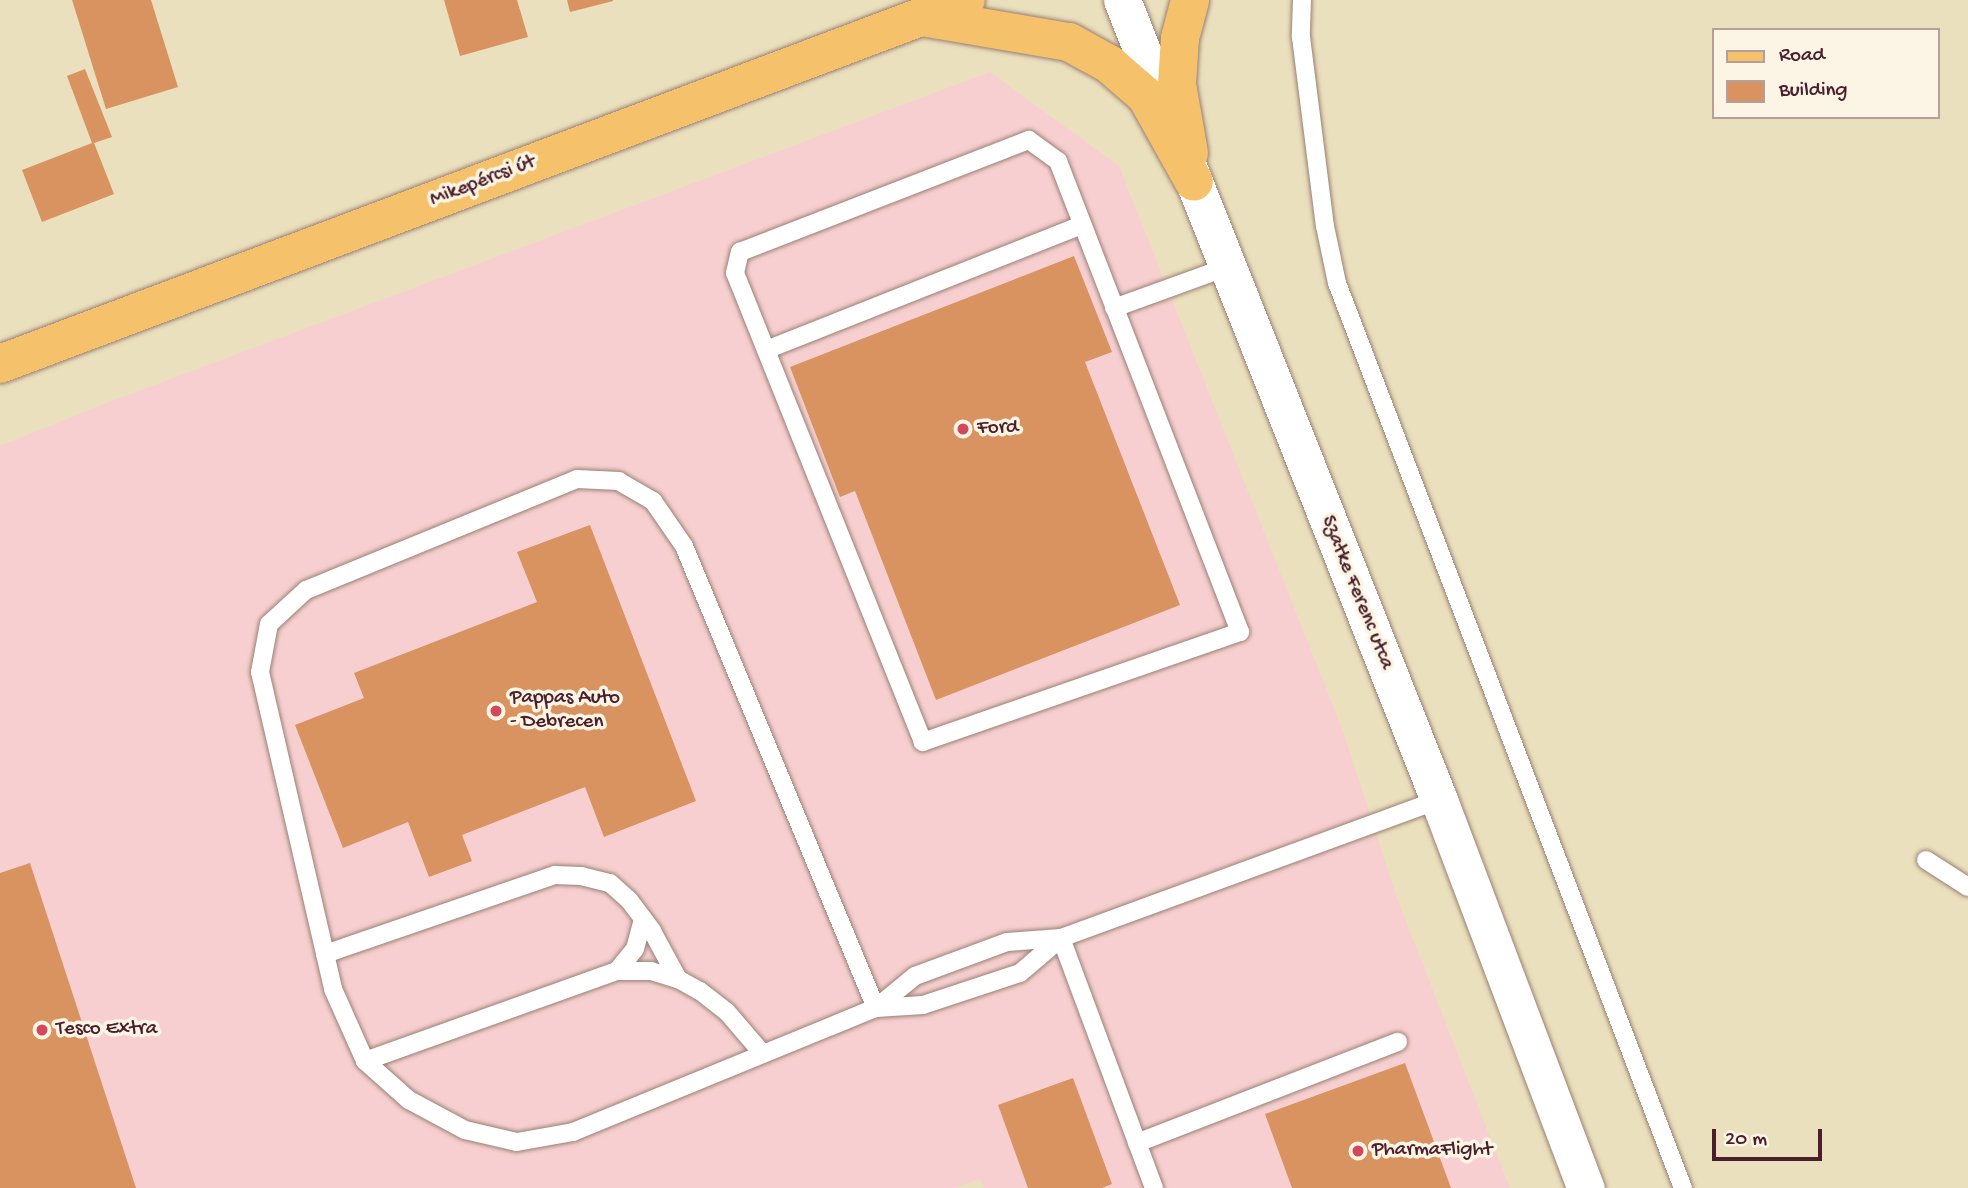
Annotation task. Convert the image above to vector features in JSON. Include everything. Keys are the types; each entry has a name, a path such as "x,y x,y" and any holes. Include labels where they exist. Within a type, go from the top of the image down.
{"main road":[{"name":"Mikepércsi út","path":"0,365 966,0"},
{"path":"1190,0 1180,38 1177,84 1194,182"},
{"path":"922,17 1069,42 1109,64 1146,96 1194,182"}],"street":[{"name":"Szatke Ferenc utca","path":"1122,0 1439,800 1586,1188"}],"lane":[{"path":"1302,0 1301,37 1306,78 1325,226 1337,283 1682,1188"},
{"path":"1029,140 1058,161 1082,225 1240,632 923,742 735,273 740,252 1029,140"},
{"path":"766,350 1082,225"},
{"path":"1114,308 1227,267"},
{"path":"876,1008 684,546 653,500 619,481 577,479 306,590 269,624 260,672 333,989 365,1062 409,1101 465,1130 517,1142 573,1132 876,1008 915,976 1007,942 1061,938 1439,800"},
{"path":"1926,860 1968,887"},
{"path":"325,954 555,875 582,876 610,883 629,900 678,979"},
{"path":"617,971 635,949 643,919"},
{"path":"876,1008 923,1005 1020,973 1061,938"},
{"path":"1061,938 1154,1188"},
{"path":"365,1062 617,971 652,971 678,979 700,991 727,1012 763,1054"},
{"path":"1137,1143 1398,1042"}],"shaded area":[{"path":"990,72 1119,166 1343,731 1397,898 1510,1188 984,1188 980,1179 955,1188 0,1188 0,446 112,401"}],"building":[{"path":"72,0 151,0 178,87 106,109"},
{"path":"444,0 517,0 528,37 460,56"},
{"path":"567,0 613,0 613,1 570,12"},
{"path":"85,69 112,137 94,143 114,194 42,222 22,170 92,143 67,76"},
{"name":"Ford","path":"1074,256 1112,352 1085,362 1180,605 936,700 855,491 840,497 790,367"},
{"name":"Pappas Auto - Debrecen","path":"590,525 696,801 604,837 585,787 462,835 472,861 429,877 408,822 343,848 295,725 364,698 354,673 537,602 517,552"},
{"name":"Tesco Extra","path":"30,863 136,1188 0,1188 0,873"},
{"name":"PharmaFlight","path":"1405,1063 1451,1188 1292,1188 1265,1114"},
{"path":"1073,1078 1112,1184 1102,1188 1028,1188 998,1105"}],"place":[{"name":"Ford","path":"963,429"},
{"name":"Pappas Auto - Debrecen","path":"496,711"},
{"name":"Tesco Extra","path":"42,1030"},
{"name":"PharmaFlight","path":"1358,1151"}]}
